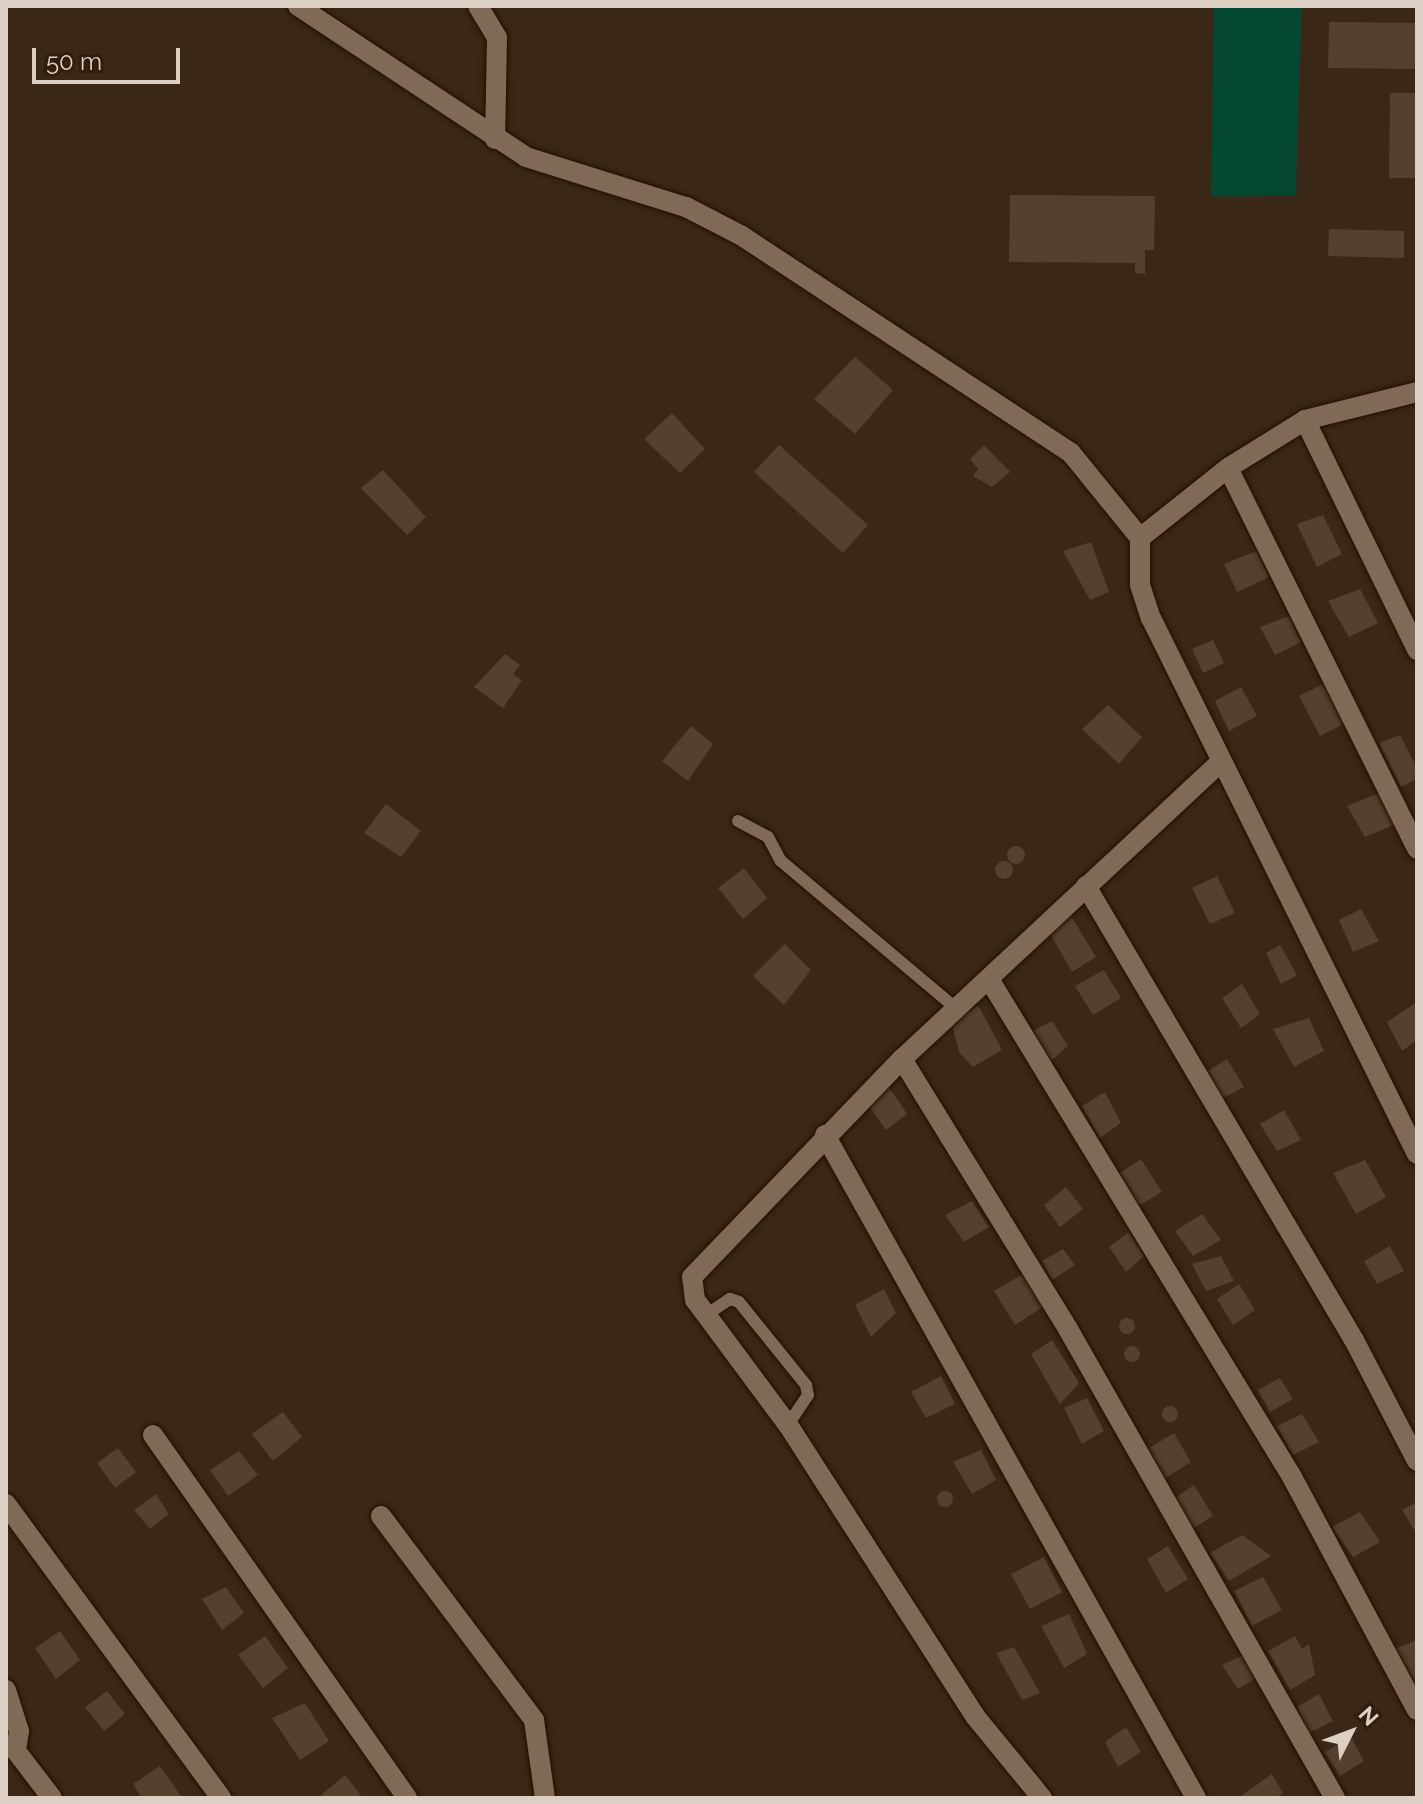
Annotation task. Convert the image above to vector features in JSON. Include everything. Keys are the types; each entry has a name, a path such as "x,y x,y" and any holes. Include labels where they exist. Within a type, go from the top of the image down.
{"street":[{"path":"298,6 526,157 686,207 742,236 1071,453 1140,538 1140,585 1151,618 1417,1154"},
{"path":"478,6 497,38 495,139"},
{"path":"1140,538 1228,468 1305,420 1417,392"},
{"path":"1305,420 1417,650"},
{"path":"1228,468 1417,849"},
{"path":"1042,1798 975,1716 788,1425 706,1315 692,1277 825,1135 902,1059 1221,762"},
{"path":"1086,886 1354,1340 1417,1461"},
{"path":"989,979 1292,1477 1417,1710"},
{"path":"902,1059 1076,1342 1335,1798"},
{"path":"825,1135 1196,1798"},
{"path":"153,1435 407,1798"},
{"path":"6,1504 221,1798"},
{"path":"381,1516 534,1720 545,1798"},
{"path":"6,1690 19,1731 11,1750 52,1798"}],"lane":[{"path":"738,821 768,837 781,861 957,1009"},
{"path":"706,1315 730,1299 739,1302 806,1385 808,1395 788,1425"}],"green space":[{"path":"1214,6 1302,6 1296,196 1211,197"}],"building":[{"path":"1329,22 1417,23 1417,69 1328,68"},
{"path":"1390,93 1417,93 1417,178 1389,178"},
{"path":"1010,195 1155,196 1154,250 1145,250 1145,274 1135,273 1135,263 1009,262"},
{"path":"1329,229 1404,231 1404,258 1328,256"},
{"path":"855,357 893,390 855,434 814,399"},
{"path":"672,413 705,449 680,473 644,439"},
{"path":"779,445 868,525 843,553 754,472"},
{"path":"984,445 1010,472 992,487 973,476 978,469 970,459"},
{"path":"383,470 426,517 407,535 361,488"},
{"path":"1323,515 1342,554 1317,567 1297,524"},
{"path":"1091,542 1109,592 1090,600 1063,551"},
{"path":"1257,551 1269,577 1237,592 1224,564"},
{"path":"1360,589 1378,623 1349,637 1328,601"},
{"path":"1289,616 1301,642 1275,655 1260,627"},
{"path":"1213,640 1224,663 1203,673 1192,649"},
{"path":"505,654 520,665 513,674 522,680 503,708 474,687"},
{"path":"1323,684 1345,723 1320,736 1299,696"},
{"path":"1241,687 1257,716 1229,731 1215,701"},
{"path":"1108,705 1142,737 1119,764 1082,729"},
{"path":"691,726 713,744 688,781 662,761"},
{"path":"1400,735 1417,768 1417,779 1401,787 1379,743"},
{"path":"1379,793 1396,824 1365,837 1347,806"},
{"path":"386,804 421,831 401,857 364,833"},
{"path":"1016,846 1025,855 1016,864 1007,855"},
{"path":"1004,861 1013,870 1004,879 995,870"},
{"path":"744,868 767,898 743,919 718,888"},
{"path":"1217,876 1235,913 1210,924 1192,888"},
{"path":"1361,909 1379,941 1353,952 1339,920"},
{"path":"1068,911 1096,957 1072,972 1047,928"},
{"path":"785,944 811,970 784,1005 753,976"},
{"path":"1280,945 1297,975 1281,984 1266,953"},
{"path":"1104,970 1121,998 1093,1015 1075,986"},
{"path":"1242,984 1260,1014 1241,1028 1222,998"},
{"path":"1417,1002 1417,1040 1402,1051 1387,1022"},
{"path":"978,1005 1002,1050 973,1067 959,1052 952,1024"},
{"path":"1309,1018 1324,1051 1294,1067 1273,1029"},
{"path":"1052,1021 1068,1046 1050,1062 1033,1031"},
{"path":"1227,1059 1244,1087 1221,1099 1206,1072"},
{"path":"888,1086 907,1114 886,1130 867,1103"},
{"path":"1105,1092 1121,1123 1100,1138 1082,1106"},
{"path":"1284,1110 1301,1140 1277,1151 1260,1124"},
{"path":"1141,1159 1162,1192 1140,1205 1117,1175"},
{"path":"1365,1160 1386,1197 1356,1214 1333,1173"},
{"path":"1066,1187 1083,1209 1060,1227 1044,1205"},
{"path":"972,1201 989,1227 964,1242 945,1215"},
{"path":"1202,1214 1221,1240 1193,1256 1175,1231"},
{"path":"1129,1232 1144,1256 1126,1272 1109,1247"},
{"path":"1390,1246 1404,1271 1377,1284 1364,1261"},
{"path":"1063,1249 1075,1265 1052,1280 1042,1261"},
{"path":"1221,1256 1234,1281 1206,1291 1192,1264"},
{"path":"1023,1274 1043,1307 1015,1325 994,1291"},
{"path":"1239,1284 1255,1310 1233,1325 1217,1299"},
{"path":"884,1289 896,1313 871,1337 855,1305"},
{"path":"1127,1318 1133,1320 1133,1332 1127,1334 1121,1332 1119,1326 1121,1320"},
{"path":"1052,1340 1079,1383 1060,1404 1031,1354"},
{"path":"1132,1346 1138,1348 1138,1360 1132,1362 1126,1360 1124,1354 1126,1348"},
{"path":"941,1376 955,1404 926,1418 911,1392"},
{"path":"1280,1378 1293,1399 1270,1412 1258,1390"},
{"path":"1087,1398 1104,1431 1082,1444 1064,1408"},
{"path":"1170,1406 1176,1408 1176,1420 1170,1422 1164,1420 1162,1414 1164,1408"},
{"path":"283,1412 302,1437 273,1461 252,1434"},
{"path":"1302,1414 1319,1442 1293,1455 1277,1426"},
{"path":"1174,1433 1191,1462 1164,1479 1149,1448"},
{"path":"118,1448 136,1472 115,1488 97,1463"},
{"path":"981,1450 996,1480 972,1494 953,1462"},
{"path":"239,1451 258,1475 228,1496 210,1470"},
{"path":"1194,1485 1213,1516 1192,1529 1175,1498"},
{"path":"945,1491 951,1493 951,1505 945,1507 939,1505 937,1499 939,1493"},
{"path":"156,1494 169,1514 150,1529 134,1510"},
{"path":"1417,1502 1417,1535 1402,1510"},
{"path":"1360,1512 1380,1542 1353,1557 1332,1527"},
{"path":"1242,1535 1271,1556 1229,1581 1210,1553"},
{"path":"1168,1546 1188,1579 1166,1593 1147,1559"},
{"path":"1044,1557 1062,1592 1030,1609 1011,1574"},
{"path":"1263,1577 1282,1610 1252,1626 1234,1591"},
{"path":"226,1587 244,1613 222,1630 202,1599"},
{"path":"1069,1614 1087,1654 1064,1668 1041,1626"},
{"path":"60,1631 80,1660 56,1679 35,1648"},
{"path":"265,1636 288,1668 263,1688 238,1655"},
{"path":"1295,1636 1302,1649 1309,1644 1315,1675 1290,1690 1268,1651"},
{"path":"1417,1640 1417,1689 1395,1649"},
{"path":"1014,1647 1040,1693 1022,1700 996,1653"},
{"path":"1246,1654 1259,1676 1238,1689 1222,1665"},
{"path":"107,1691 125,1714 104,1731 85,1707"},
{"path":"1319,1694 1333,1721 1309,1733 1297,1707"},
{"path":"305,1703 329,1741 300,1760 272,1718"},
{"path":"1126,1727 1141,1752 1118,1767 1105,1742"},
{"path":"1351,1737 1364,1761 1340,1776 1325,1752"},
{"path":"160,1766 181,1796 142,1798 133,1784"},
{"path":"1272,1774 1283,1793 1275,1798 1238,1798"},
{"path":"345,1775 363,1798 323,1798 321,1795"}]}
